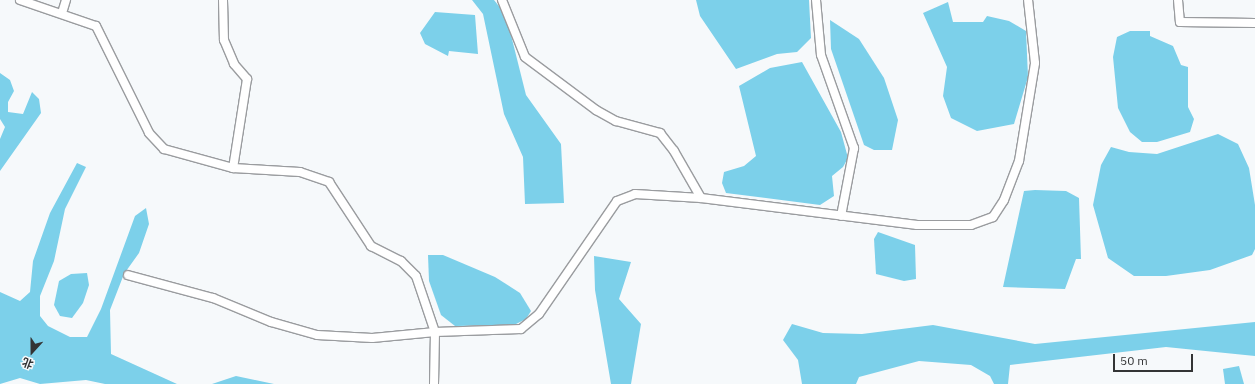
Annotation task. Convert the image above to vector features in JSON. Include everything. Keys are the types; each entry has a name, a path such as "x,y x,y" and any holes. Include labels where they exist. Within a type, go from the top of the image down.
{"street":[{"path":"20,0 62,13 96,26 149,133 164,148 233,168 300,172 329,182 371,246 401,260 416,276 435,332 434,384"},
{"path":"62,13 66,0"},
{"path":"223,0 224,40 234,64 247,80 233,168"},
{"path":"502,0 525,57 596,110 616,121 660,133 674,151 700,198"},
{"path":"816,0 821,55 854,148 841,216"},
{"path":"128,275 213,298 271,322 317,335 372,338 435,332 521,329 539,314 617,201 635,194 700,198 917,225 971,225 993,217 1019,161 1035,63 1028,0"},
{"path":"1178,0 1180,22 1255,23"}],"water":[{"path":"472,0 494,0 506,15 526,95 561,144 564,203 525,204 523,157 504,114 483,14"},
{"path":"696,0 809,0 811,38 797,52 777,54 736,69 700,16"},
{"path":"948,2 953,22 983,22 987,16 1009,21 1026,31 1028,77 1014,124 977,131 951,118 943,96 947,67 923,13"},
{"path":"435,12 475,15 478,54 449,51 448,56 425,44 420,33"},
{"path":"830,20 859,39 884,78 898,120 892,150 874,150 864,145 831,49"},
{"path":"1130,31 1150,31 1150,36 1173,46 1181,65 1188,67 1188,107 1194,119 1190,132 1157,142 1142,142 1130,132 1118,108 1113,57 1117,37"},
{"path":"802,62 841,132 848,158 843,167 832,176 834,196 820,205 726,193 722,183 724,172 744,166 756,156 739,86 770,68"},
{"path":"0,73 10,80 14,91 8,102 8,112 23,114 32,92 39,99 41,113 0,171 0,139 5,127 0,119"},
{"path":"1218,134 1238,144 1249,168 1255,205 1255,249 1252,255 1210,270 1166,276 1134,276 1108,258 1093,205 1101,165 1111,147 1129,152 1157,154"},
{"path":"77,163 86,167 65,209 54,261 40,296 40,316 48,326 70,337 87,337 101,309 135,216 146,208 149,224 139,253 124,274 110,310 111,354 177,384 105,384 86,380 40,384 20,378 0,384 0,292 20,301 30,292 33,261 50,213"},
{"path":"1024,191 1066,191 1079,198 1081,259 1076,259 1065,289 1003,287"},
{"path":"878,232 915,245 916,279 904,281 876,274 874,239"},
{"path":"428,255 443,255 495,277 520,293 531,311 526,319 514,325 455,326 441,315 429,281"},
{"path":"594,256 631,262 619,299 641,324 631,384 611,384 595,290"},
{"path":"87,273 89,285 83,303 72,318 60,316 54,305 59,281 71,274"},
{"path":"1255,322 1255,356 1166,347 1010,365 1008,384 994,384 990,376 971,365 919,361 859,377 856,384 802,384 798,360 783,340 792,324 823,333 862,334 933,325 1035,344"},
{"path":"1239,366 1244,384 1225,384 1223,369"},
{"path":"236,376 274,384 212,384"}]}
